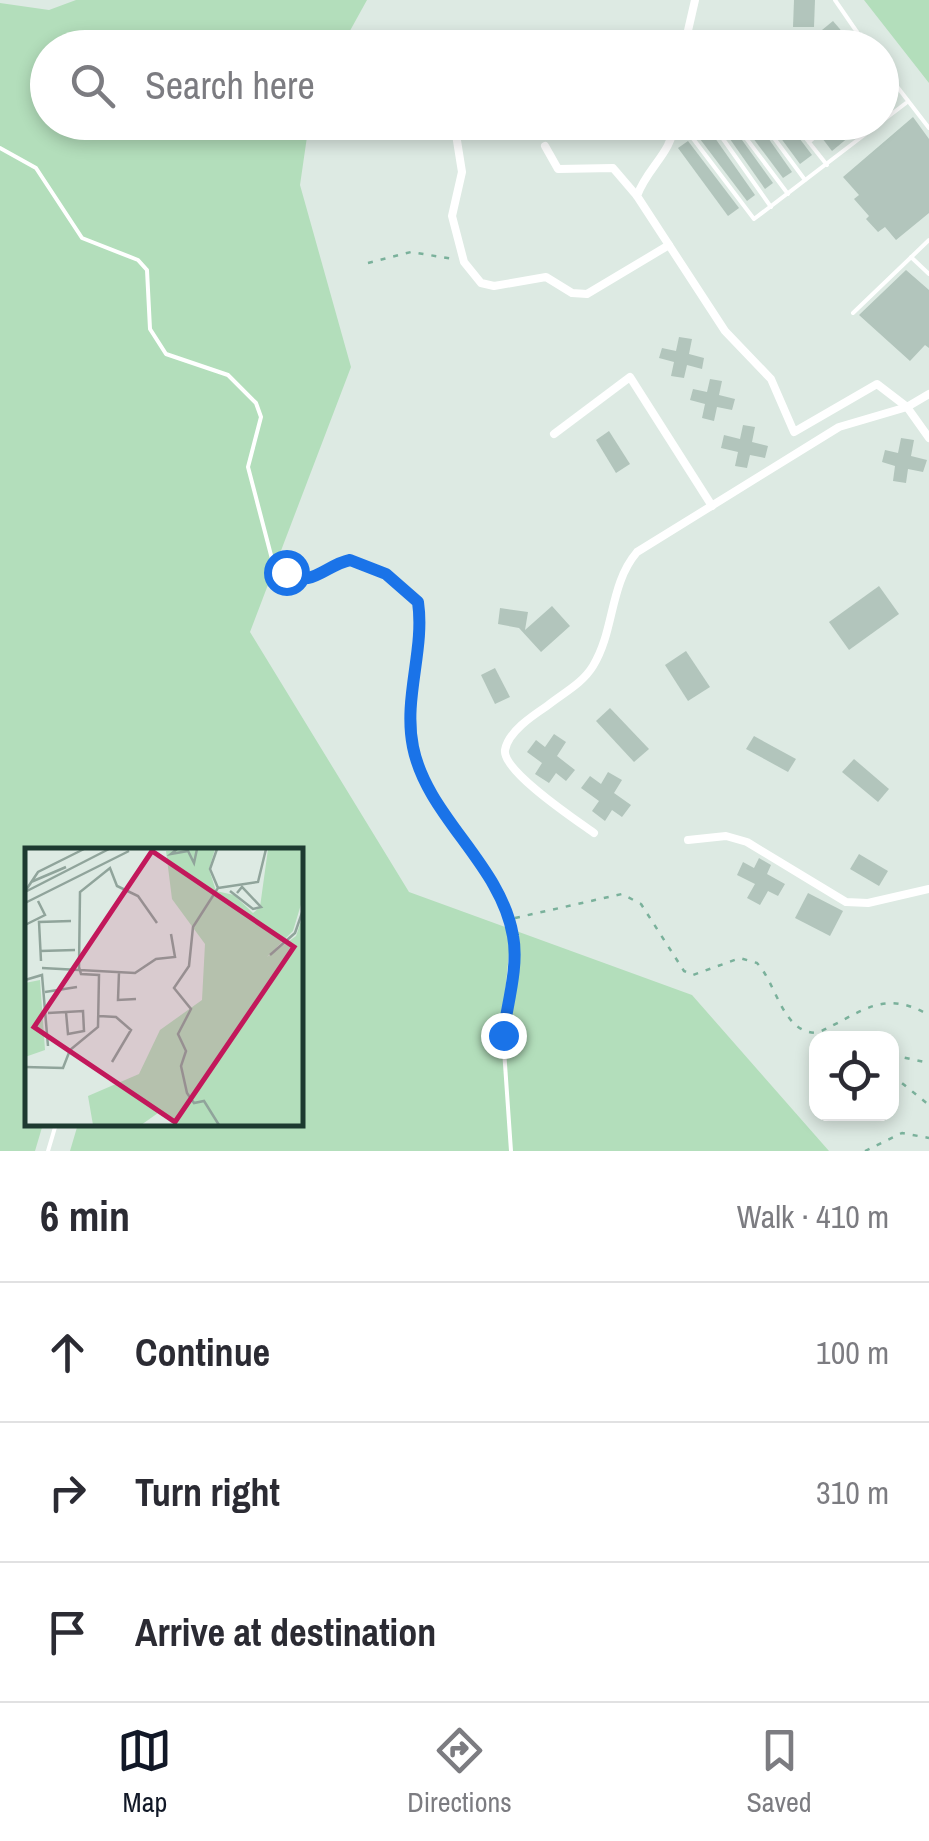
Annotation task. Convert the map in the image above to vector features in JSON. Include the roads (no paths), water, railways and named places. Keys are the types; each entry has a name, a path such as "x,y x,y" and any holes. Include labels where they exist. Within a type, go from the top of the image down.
{"street":[{"path":"688,30 694,0"},
{"path":"457,140 462,172 452,216 464,262 481,283 506,285 546,277 572,292 587,294 600,290 669,245"},
{"path":"637,196 648,169 670,147 671,140"},
{"path":"544,146 558,169 614,168 637,196 724,331 771,380 794,432 877,384 907,407 929,438"},
{"path":"554,434 630,377 712,506"},
{"path":"594,833 515,772 505,759 505,746 522,724 586,678 604,650 621,570 637,552 840,427 907,407 929,394"},
{"path":"688,840 726,836 747,842 846,902 868,903 929,889"}],"lane":[{"path":"835,0 856,30"},
{"path":"899,93 929,128"},
{"path":"899,109 906,104"},
{"path":"694,140 754,220 860,140"},
{"path":"724,140 771,206"},
{"path":"748,140 788,194"},
{"path":"776,140 806,180"},
{"path":"810,140 808,142 826,166"},
{"path":"0,148 36,168 82,238 138,260 147,270 150,328 166,354 228,375 256,403 261,417 248,468 272,559 297,580 310,580 350,560 386,574 418,602 409,710 412,746 434,793 487,876 509,920 514,944 503,1035 510,1151"},
{"path":"854,313 929,240"},
{"path":"911,258 929,274"},
{"path":"48,1151 55,1126"}]}
